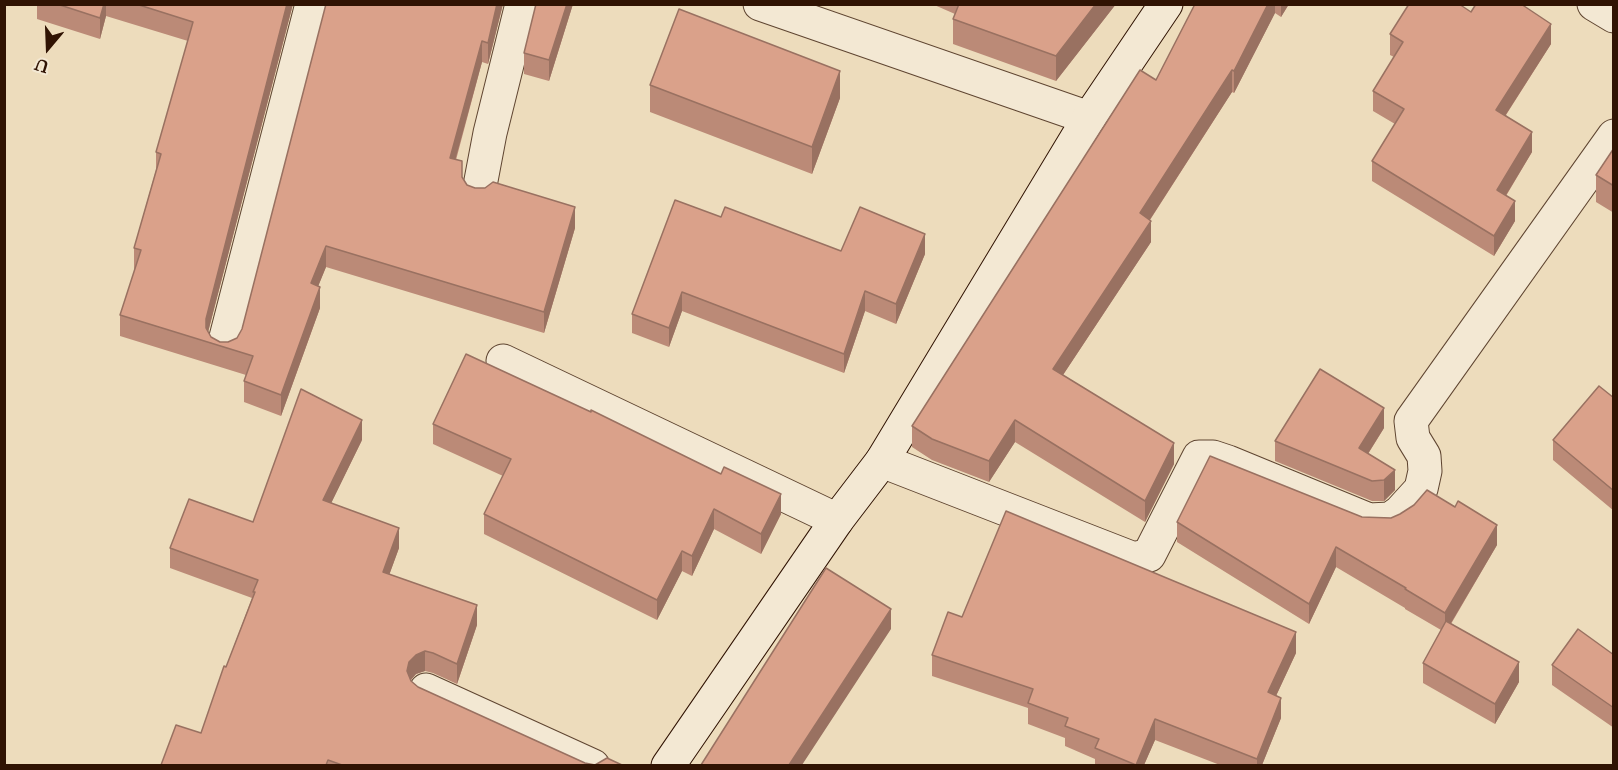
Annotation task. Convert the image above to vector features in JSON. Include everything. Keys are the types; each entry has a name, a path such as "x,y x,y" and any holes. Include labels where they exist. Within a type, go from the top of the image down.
{"street":[{"path":"224,345 312,4"},
{"path":"479,191 490,133 522,4"},
{"path":"760,4 1089,118"},
{"path":"668,765 837,520 882,461 1089,118 1166,4"},
{"path":"1594,4 1614,16"},
{"path":"882,461 1134,559 1149,555 1199,457 1213,457 1228,462 1369,520 1390,519 1400,512 1421,489 1425,471 1424,456 1413,438 1412,421 1614,136"},
{"path":"502,361 837,520"},
{"path":"426,690 593,765"}],"building":[{"path":"57,4 104,4 100,18"},
{"path":"136,4 287,4 206,319 206,328 211,337 220,342 228,342 237,338 242,329 326,4 497,4 488,43 482,41 450,158 462,161 462,177 467,185 485,188 493,182 575,207 544,312 326,246 311,283 320,287 281,395 244,381 253,356 120,315 141,250 134,248 161,154 156,152 193,22"},
{"path":"536,4 567,4 549,60 524,53"},
{"path":"959,4 1096,4 1056,56 953,19"},
{"path":"1195,4 1268,4 1234,71 1232,70 1140,213 1151,221 1053,369 1174,443 1145,501 1015,420 989,461 932,439 912,426 1140,70 1156,80"},
{"path":"1409,4 1459,4 1471,12 1476,4 1521,4 1551,24 1496,110 1532,132 1497,190 1515,201 1494,236 1372,161 1404,109 1373,91 1403,42 1390,34"},
{"path":"679,9 840,71 812,147 650,85"},
{"path":"1614,148 1614,186 1596,175"},
{"path":"675,200 721,217 725,207 841,251 860,207 925,234 896,304 865,291 844,354 682,292 669,328 632,314"},
{"path":"466,354 591,412 591,410 721,474 724,467 781,494 761,534 714,509 692,556 682,551 657,600 484,514 511,459 433,424"},
{"path":"1320,369 1384,408 1359,448 1395,470 1384,480 1372,481 1275,441"},
{"path":"1599,386 1614,398 1614,491 1553,440"},
{"path":"301,389 362,420 323,500 399,528 383,572 477,605 457,664 425,651 416,655 409,662 407,671 411,681 418,687 585,763 595,765 342,765 328,760 326,765 161,765 176,725 201,733 224,666 226,667 258,580 170,548 189,499 253,522"},
{"path":"1210,456 1362,517 1391,518 1414,505 1427,490 1455,507 1458,501 1497,525 1445,613 1336,547 1309,604 1177,522"},
{"path":"1006,511 1296,632 1268,692 1281,698 1257,759 1155,719 1136,765 1095,748 1099,739 1065,726 1068,718 1028,703 1033,689 932,655 948,612 962,617"},
{"path":"826,568 891,609 789,765 701,765"},
{"path":"1446,621 1519,662 1495,704 1423,663"},
{"path":"1578,629 1614,655 1614,708 1552,665"},
{"path":"607,758 622,765 595,765"}]}
